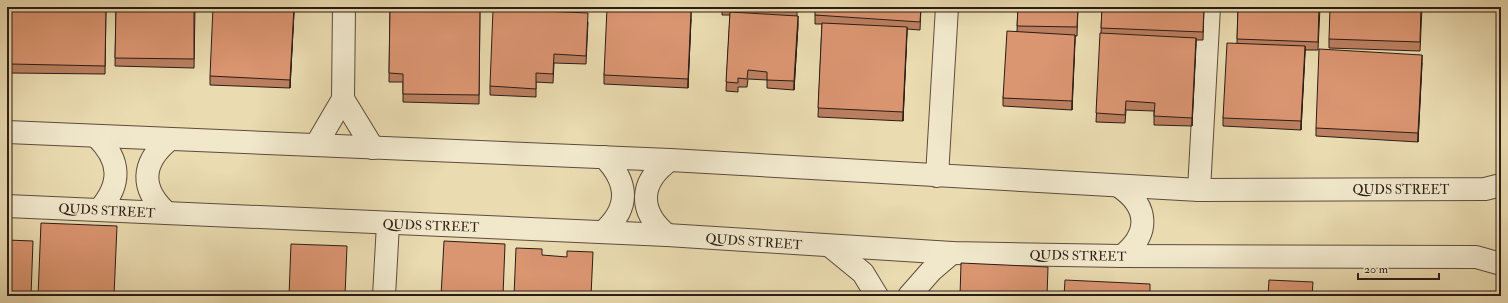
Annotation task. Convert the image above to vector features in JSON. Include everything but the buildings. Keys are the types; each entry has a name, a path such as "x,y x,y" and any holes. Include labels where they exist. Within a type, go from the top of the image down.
{"street":[{"path":"316,145 343,99 344,7"},
{"path":"937,176 947,7"},
{"path":"1199,190 1209,7"},
{"path":"343,99 373,148"},
{"name":"QUDS STREET","path":"7,132 670,160 1120,187 1199,190 1485,189 1501,185"},
{"path":"96,136 106,146 113,158 116,172 114,187 108,200 99,210"},
{"path":"167,213 156,204 149,190 147,176 150,162 158,149 169,140"},
{"path":"603,232 614,222 621,209 624,195 621,181 615,168 604,158"},
{"path":"666,235 655,225 648,212 646,196 649,182 658,169 670,160"},
{"path":"1120,187 1132,195 1140,207 1143,221 1140,235 1133,248 1122,256"},
{"name":"QUDS STREET","path":"7,206 388,224 666,235 952,253 1122,256 1476,257 1501,264"},
{"path":"384,296 388,224"},
{"path":"830,246 863,273 877,296"},
{"path":"909,296 931,271 952,253"}]}
